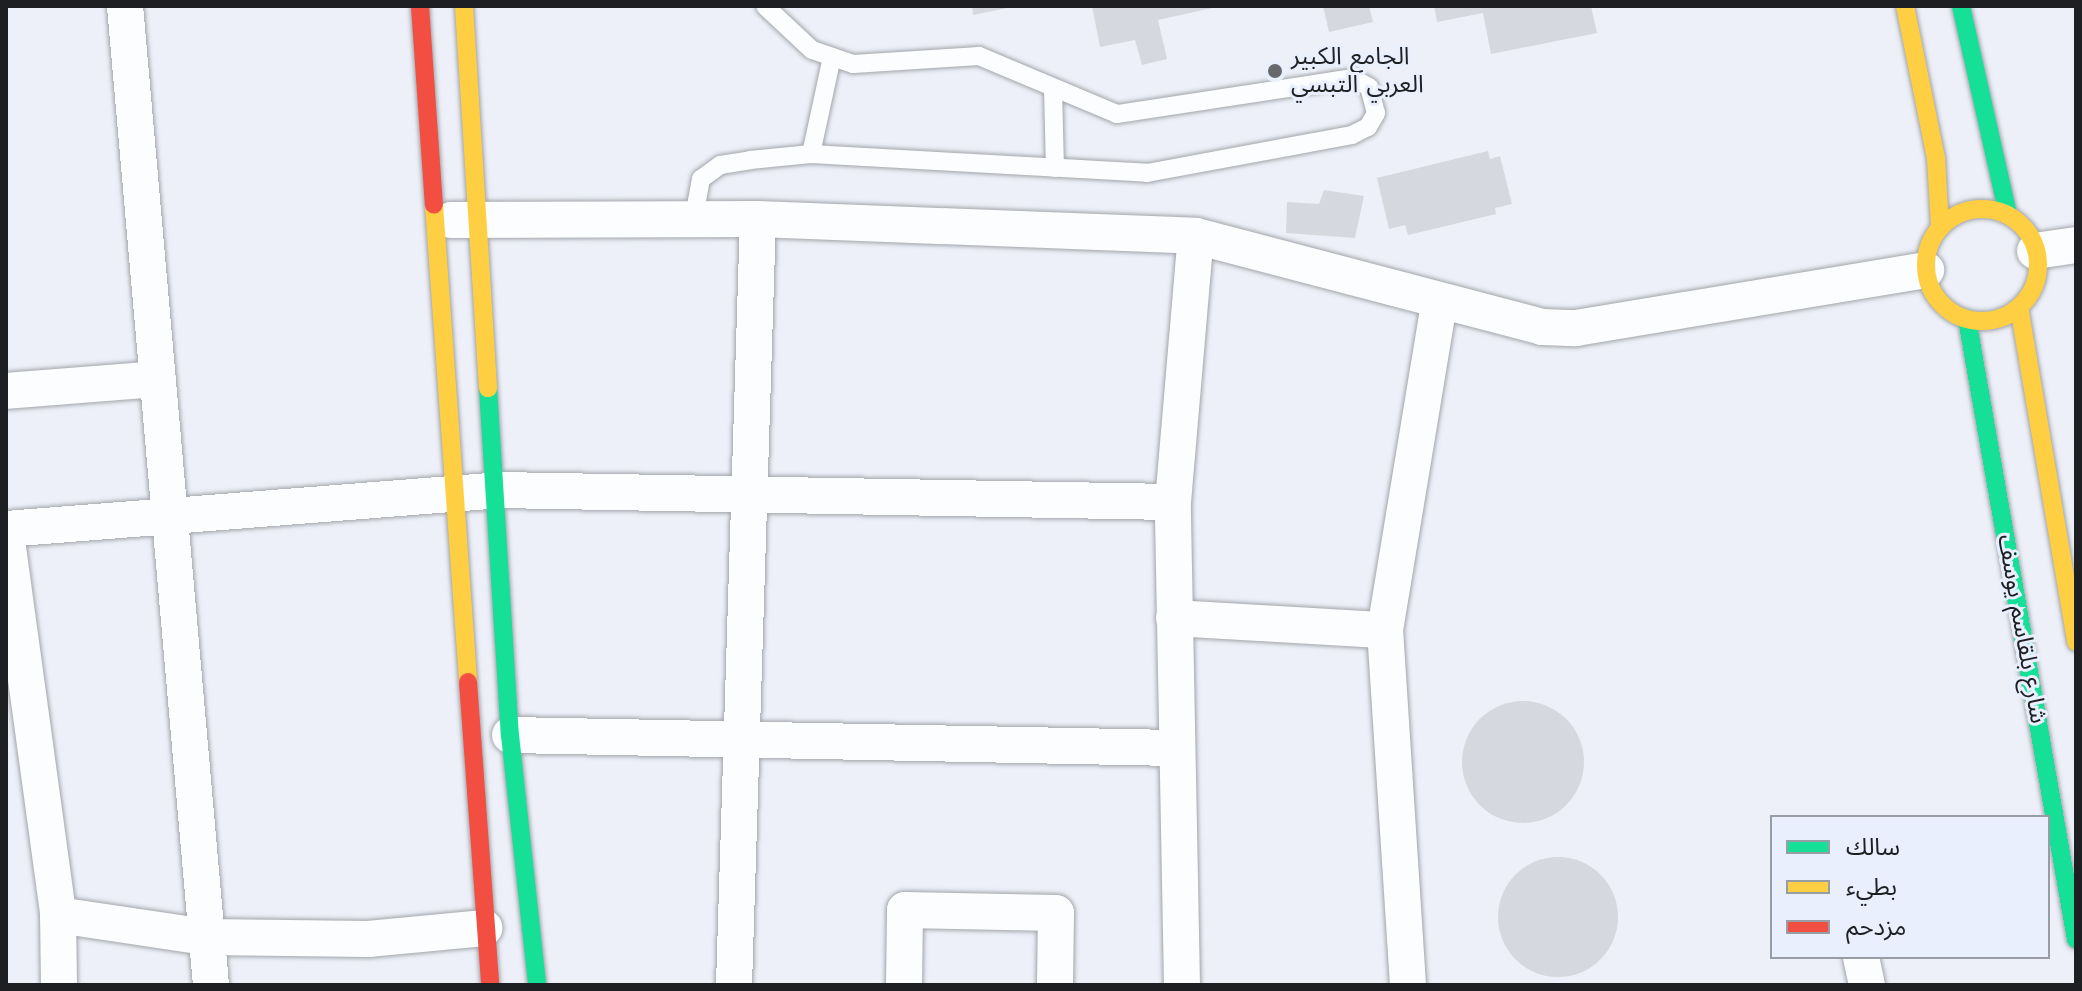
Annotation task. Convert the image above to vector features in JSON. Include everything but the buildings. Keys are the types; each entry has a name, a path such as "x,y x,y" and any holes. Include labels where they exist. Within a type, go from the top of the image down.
{"street":[{"path":"125,6 172,511 211,985"},
{"path":"420,6 437,220 451,493 490,985"},
{"path":"464,6 482,219 510,735 537,985"},
{"path":"1905,6 1936,158 1940,228"},
{"path":"1961,6 2008,215"},
{"path":"1972,209 2008,215 2022,226 2035,251 2037,276 2019,307 1986,321 1967,319 1936,298 1926,270 1929,244 1940,228 1972,209"},
{"path":"437,220 693,222 758,219 1196,236 1518,324 1576,328 1926,270"},
{"path":"734,985 758,219"},
{"path":"1182,985 1174,748 1173,502 1196,236"},
{"path":"2035,251 2076,245"},
{"path":"1408,985 1385,630 1439,304"},
{"path":"2019,307 2076,642"},
{"name":"شارع بلقاسم يوسف","path":"1967,319 2076,939"},
{"path":"6,391 158,379"},
{"path":"59,985 58,915 6,531 172,511 498,490 750,491 1173,502"},
{"path":"1174,618 1385,630"},
{"path":"510,735 742,742 1174,748"},
{"path":"904,985 905,910 1056,913 1055,985"},
{"path":"58,915 206,937 368,939 484,928"},
{"path":"1861,959 1867,985"}],"lane":[{"path":"693,222 701,179 720,165 811,154 1147,173 1352,135 1373,121 1376,104 1369,87 1353,78 1144,114 1092,108 979,56 897,64 832,57 778,24 765,6"},
{"path":"811,154 832,57"},
{"path":"1053,88 1055,168"}],"traffic: fast":[{"path":"1961,6 2008,215"},
{"path":"1967,319 2076,939"},
{"path":"488,388 510,735 537,985"}],"traffic: slow":[{"path":"464,6 488,388"},
{"path":"1905,6 1936,158 1940,228"},
{"path":"434,205 468,682"},
{"path":"1982,209 2003,214 2021,226 2033,244 2038,265 2033,286 2021,304 2003,316 1982,321 1961,316 1943,304 1931,286 1926,265 1931,244 1943,226 1961,214 1982,209"},
{"path":"2019,307 2076,642"}],"traffic: jam":[{"path":"420,6 434,205"},
{"path":"468,682 490,985"}],"place":[{"name":"الجامع الكبير العربي التبسي","path":"1275,71"}]}
